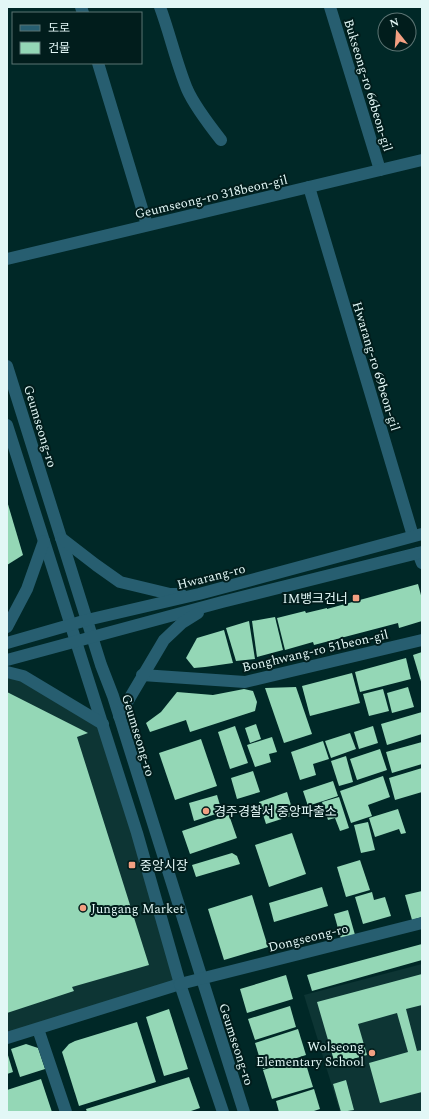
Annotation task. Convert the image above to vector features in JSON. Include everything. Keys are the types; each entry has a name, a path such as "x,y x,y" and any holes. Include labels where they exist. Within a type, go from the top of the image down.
{"street":[{"path":"160,7 180,71 188,91 212,129 221,140"},
{"name":"Bukseong-ro 66beon-gil","path":"330,7 380,170"},
{"path":"98,64 147,225"},
{"name":"Geumseong-ro 318beon-gil","path":"7,259 422,160"},
{"name":"Hwarang-ro 69beon-gil","path":"309,187 418,535 421,556"},
{"name":"Geumseong-ro","path":"7,366 244,1112"},
{"path":"7,425 137,833 180,984 223,1112"},
{"name":"Hwarang-ro","path":"7,642 87,620 199,594 418,535"},
{"path":"61,538 120,582 170,594 199,594"},
{"path":"7,627 27,589 44,541"},
{"path":"7,660 215,604 421,556"},
{"path":"119,716 164,640 182,623 215,604"},
{"name":"Bonghwang-ro 51beon-gil","path":"142,675 245,682 422,640"},
{"path":"7,672 23,676 103,724"},
{"name":"Dongseong-ro","path":"180,984 422,923"},
{"path":"7,1038 180,984"},
{"path":"38,1029 66,1112"}],"shaded area":[{"name":"Jungang Market","path":"7,672 103,724 180,984 7,1036"},
{"name":"Wolseong Elementary School","path":"422,964 422,1112 340,1112 304,995"}],"building":[{"path":"7,501 23,555 7,565"},
{"path":"418,584 422,599 422,621 399,628 398,623 314,645 313,642 285,650 277,618 305,611 306,613 327,609"},
{"path":"275,617 283,650 257,657 252,621"},
{"path":"249,621 255,659 236,661 226,628"},
{"path":"224,630 233,663 194,668 186,658 197,638"},
{"path":"422,652 422,685 413,655"},
{"path":"406,658 411,679 360,692 355,672"},
{"path":"352,673 360,703 310,716 302,686"},
{"path":"296,687 312,734 284,743 265,688"},
{"path":"408,687 414,707 392,713 387,693"},
{"path":"244,689 253,691 257,702 255,711 190,732 186,720 150,732 146,723 161,712 177,692 213,695"},
{"path":"383,689 389,711 369,716 363,694"},
{"name":"Jungang Market","path":"7,692 88,733 77,737 149,965 72,987 74,991 7,1013"},
{"path":"422,712 422,734 387,745 381,724"},
{"path":"256,724 261,739 250,743 245,728"},
{"path":"235,726 248,763 230,769 218,732"},
{"path":"373,726 378,743 359,749 354,732"},
{"path":"350,733 356,749 331,758 325,741"},
{"path":"272,737 277,752 269,754 271,762 255,767 247,745"},
{"path":"201,739 217,786 175,800 159,753"},
{"path":"323,741 329,759 313,764 316,775 300,780 291,752"},
{"path":"422,742 422,764 392,773 386,752"},
{"path":"380,749 387,770 357,780 350,759"},
{"path":"346,756 353,782 339,786 331,761"},
{"path":"422,768 422,792 395,800 389,778"},
{"path":"253,771 260,792 237,799 231,778"},
{"path":"383,776 390,797 368,805 372,816 351,823 340,791"},
{"path":"333,781 338,796 308,806 303,791"},
{"path":"287,792 294,815 266,824 259,802"},
{"path":"217,795 222,812 194,821 189,803"},
{"path":"339,797 349,828 340,831 335,818 328,820 322,802"},
{"path":"398,809 406,833 401,834 399,829 375,837 369,818"},
{"path":"229,815 237,838 190,854 182,831"},
{"path":"368,822 375,850 361,853 354,825"},
{"path":"292,833 306,874 269,887 255,845"},
{"path":"232,853 237,856 240,864 196,877 192,865"},
{"path":"360,860 370,890 346,897 337,867"},
{"path":"322,887 328,906 274,922 269,903"},
{"path":"422,891 422,917 412,920 405,895"},
{"path":"372,892 374,900 385,897 391,916 363,924 355,897"},
{"path":"252,895 268,947 224,960 208,909"},
{"path":"348,910 355,935 341,939 334,914"},
{"path":"422,944 422,960 312,991 307,975"},
{"path":"422,974 422,1005 406,1009 417,1051 422,1050 422,1092 380,1103 369,1063 408,1052 397,1013 358,1024 367,1055 335,1064 317,1002"},
{"path":"286,975 293,999 247,1013 240,989"},
{"path":"290,1006 296,1027 255,1040 248,1019"},
{"path":"169,1009 188,1069 164,1076 146,1017"},
{"path":"137,1022 156,1082 79,1106 62,1052 69,1044 75,1041"},
{"path":"298,1029 306,1055 263,1069 255,1043"},
{"path":"26,1044 38,1048 45,1069 20,1077 11,1049"},
{"path":"7,1052 13,1072 7,1074"},
{"path":"304,1058 313,1087 272,1099 263,1070"},
{"path":"189,1077 200,1108 188,1112 87,1112 86,1109"},
{"path":"41,1079 52,1112 7,1112 7,1090"},
{"path":"346,1080 354,1110 341,1112 333,1084"},
{"path":"314,1089 320,1109 311,1112 279,1112 276,1101"}],"place":[{"name":"IM뱅크건너","path":"356,598"},
{"name":"경주경찰서 중앙파출소","path":"206,811"},
{"name":"중앙시장","path":"132,865"},
{"name":"Jungang Market","path":"83,908"},
{"name":"Wolseong Elementary School","path":"372,1053"}]}
